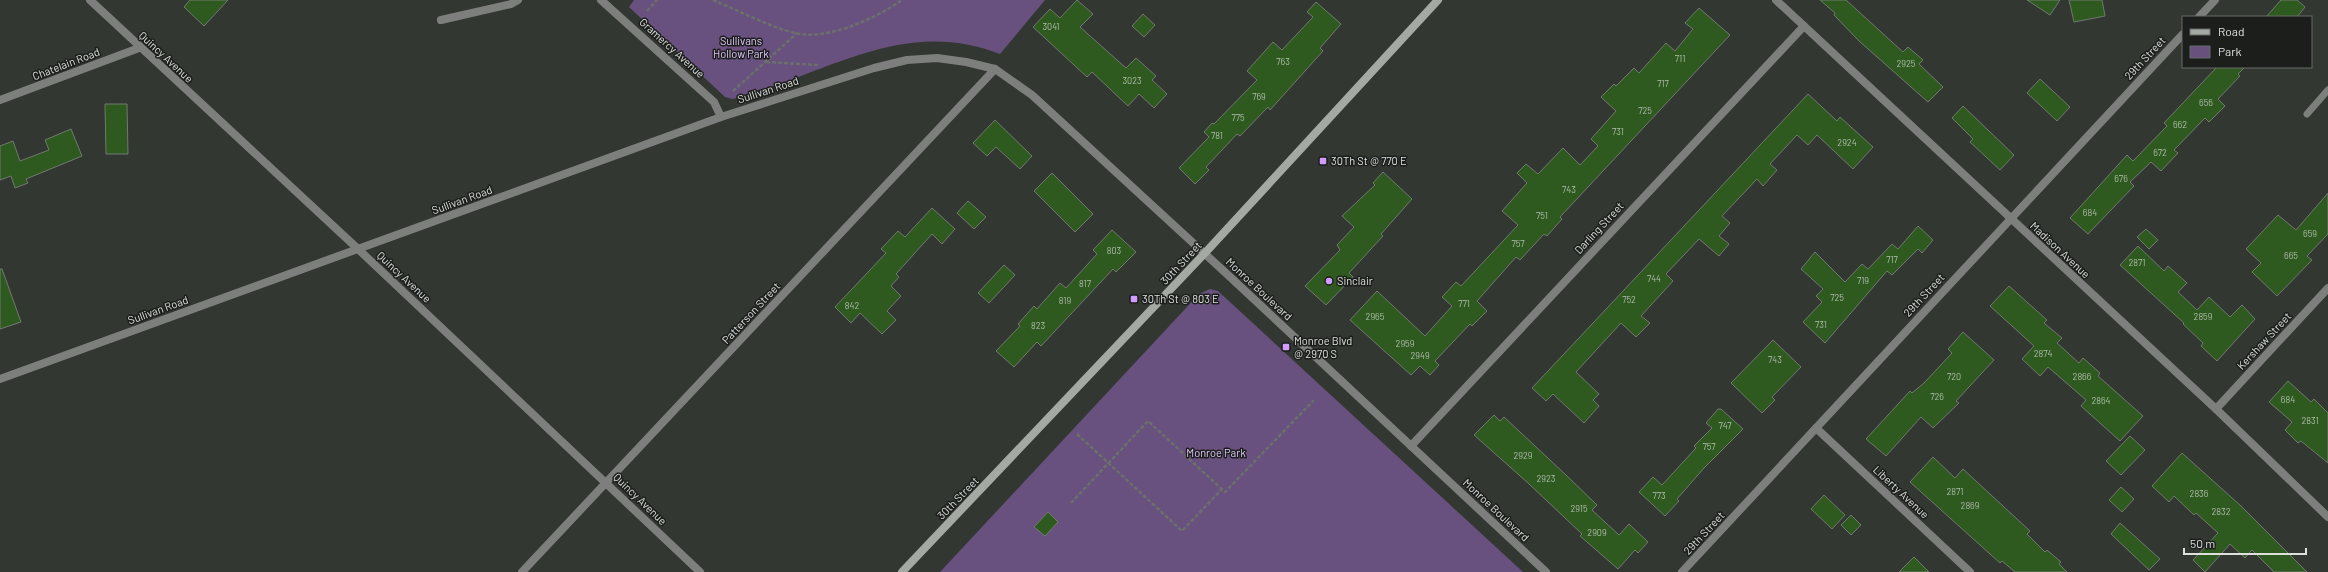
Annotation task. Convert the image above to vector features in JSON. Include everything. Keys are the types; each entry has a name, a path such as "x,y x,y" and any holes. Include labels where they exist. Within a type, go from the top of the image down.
{"main road":[{"name":"30th Street","path":"902,572 1205,254 1438,0"}],"street":[{"name":"Quincy Avenue","path":"90,0 358,249 700,572"},
{"path":"441,20 511,4 518,0"},
{"name":"Gramercy Avenue","path":"601,0 714,102 721,117"},
{"name":"Madison Avenue","path":"1776,0 2216,409 2328,518"},
{"path":"2200,16 2215,0"},
{"name":"Darling Street","path":"1411,446 1804,26"},
{"name":"29th Street","path":"1682,572 2010,218 2182,35"},
{"name":"Chatelain Road","path":"0,100 140,48"},
{"name":"Sullivan Road","path":"0,379 721,117 874,68 907,60 937,58"},
{"name":"Monroe Boulevard","path":"937,58 966,62 995,69 1032,95 1546,572"},
{"name":"Patterson Street","path":"522,572 995,69"},
{"name":"Kershaw Street","path":"2216,409 2328,288"},
{"name":"Liberty Avenue","path":"1816,428 1970,572"}],"lane":[{"path":"2307,114 2328,90"}],"path":[{"path":"647,11 657,0"},
{"path":"713,0 797,33 814,34 849,26 877,15 902,0"},
{"path":"733,91 797,33"},
{"path":"766,62 818,65"},
{"path":"1071,503 1148,421 1225,492 1314,400"},
{"path":"1077,434 1182,531 1222,489"}],"green space":[{"name":"Sullivans Hollow Park","path":"634,0 1045,0 1000,54 971,45 943,42 916,42 863,54 751,94 732,99 725,97 629,7"},
{"name":"Monroe Park","path":"1210,289 1218,291 1523,572 940,572 1199,294"}],"building":[{"path":"190,0 228,0 204,26 184,7"},
{"path":"1077,0 1093,14 1080,27 1126,68 1136,58 1156,76 1152,80 1167,94 1154,108 1139,94 1128,106 1092,72 1087,77 1033,27 1050,9 1060,18"},
{"path":"1820,0 1846,0 1903,52 1908,47 1923,60 1919,64 1943,87 1928,102 1859,41 1834,15 1835,13"},
{"path":"2027,0 2060,0 2050,15"},
{"path":"2069,0 2102,0 2105,16 2074,22"},
{"path":"2281,0 2297,0 2305,7 2298,16 2267,16"},
{"path":"1316,2 1341,24 1320,48 1323,51 1270,110 1268,107 1240,136 1237,134 1206,167 1209,170 1195,184 1179,168 1209,137 1204,132 1212,123 1214,124 1257,80 1247,71 1273,42 1282,50 1313,17 1307,12"},
{"path":"1699,8 1730,35 1560,217 1562,219 1547,236 1544,234 1520,260 1516,257 1477,301 1487,311 1472,326 1470,324 1435,361 1439,365 1430,375 1420,366 1411,375 1350,320 1377,291 1425,336 1452,306 1442,297 1456,282 1461,286 1518,225 1502,211 1527,183 1517,173 1526,164 1538,174 1563,148 1580,165 1598,146 1591,139 1616,111 1601,97 1614,84 1616,86 1634,68 1639,73 1666,43 1675,51 1693,29 1685,23"},
{"path":"1143,14 1155,25 1144,37 1132,26"},
{"path":"2216,68 2244,68 2238,74 2240,76 2218,99 2225,106 2209,122 2205,118 2174,150 2178,153 2161,171 2151,162 2130,182 2134,186 2088,234 2070,218 2127,155 2133,161 2167,126 2164,123"},
{"path":"2040,79 2070,107 2057,121 2027,93"},
{"path":"1808,94 1837,121 1840,117 1873,147 1853,169 1817,135 1808,145 1797,135 1770,164 1777,170 1763,186 1757,179 1722,216 1730,223 1719,236 1729,244 1719,256 1699,239 1666,274 1673,281 1641,316 1650,323 1636,337 1621,323 1576,372 1599,394 1593,400 1599,406 1584,423 1553,394 1546,401 1532,388"},
{"path":"105,104 127,104 128,154 106,154"},
{"path":"1963,106 2014,155 2000,170 1970,142 1973,139 1952,118"},
{"path":"995,120 1032,156 1020,169 996,147 987,156 973,143"},
{"path":"71,129 82,156 26,179 28,183 15,188 11,176 0,180 0,146 13,141 20,161 49,150 45,140"},
{"path":"1383,172 1412,199 1381,234 1383,236 1349,273 1353,277 1326,305 1305,286 1340,250 1337,245 1354,227 1342,216 1375,185 1373,183"},
{"path":"1052,173 1093,214 1075,232 1034,191"},
{"path":"2328,193 2328,234 2307,256 2312,260 2277,296 2252,272 2261,263 2246,249 2278,215 2296,230"},
{"path":"968,201 986,217 974,229 957,213"},
{"path":"932,208 955,229 942,244 932,234 896,274 899,277 891,286 901,296 887,311 896,320 882,334 860,313 851,323 835,307 886,253 881,249 898,231 905,237"},
{"path":"1918,226 1933,240 1922,253 1918,249 1892,275 1887,271 1825,343 1803,322 1822,302 1816,296 1823,289 1801,269 1815,252 1845,282 1862,264 1868,269 1892,244 1898,249"},
{"path":"2146,229 2158,240 2149,249 2137,237"},
{"path":"1112,230 1136,252 1116,272 1113,269 1041,346 1037,342 1014,367 996,351 1020,326 1018,324 1034,306 1037,309 1060,283 1066,288 1097,254 1093,250"},
{"path":"2138,246 2164,271 2168,266 2187,283 2178,292 2197,310 2209,297 2230,317 2242,305 2255,319 2217,361 2201,346 2203,343 2183,324 2184,323 2120,265"},
{"path":"1004,265 1015,275 989,303 978,293"},
{"path":"0,269 2,269 21,322 0,329"},
{"path":"2009,286 2047,320 2044,323 2062,338 2057,343 2079,363 2083,358 2100,373 2098,376 2143,416 2120,441 2081,406 2086,400 2048,367 2040,376 2022,359 2034,346 1990,306"},
{"path":"1963,332 1994,360 1956,401 1959,403 1933,428 1921,417 1886,456 1866,439 1910,391 1912,393 1924,383 1952,353 1948,349"},
{"path":"1773,340 1801,367 1772,397 1775,400 1762,413 1731,383"},
{"path":"2288,381 2311,402 2314,399 2328,413 2328,463 2301,441 2298,443 2285,430 2292,422 2269,402"},
{"path":"1718,409 1721,409 1743,429 1704,468 1677,499 1679,501 1665,516 1639,492 1653,477 1662,485 1696,448 1694,446 1712,428 1706,423"},
{"path":"1494,415 1500,421 1504,417 1566,475 1597,505 1592,510 1619,535 1629,524 1648,542 1638,553 1635,550 1618,569 1580,536 1582,534 1474,435"},
{"path":"2130,436 2145,450 2121,475 2106,461"},
{"path":"2182,453 2241,506 2307,572 2274,572 2252,550 2245,558 2230,544 2205,572 2193,560 2218,533 2196,513 2194,515 2174,496 2169,502 2152,486"},
{"path":"1933,457 1955,478 1963,469 2030,531 2027,534 2045,552 2047,550 2061,562 2059,564 2067,572 2015,572 2002,561 2000,563 1910,482"},
{"path":"2121,487 2134,499 2122,512 2109,500"},
{"path":"1824,495 1845,515 1832,529 1811,509"},
{"path":"1048,512 1058,522 1045,536 1034,527"},
{"path":"1851,515 1861,525 1851,535 1841,525"},
{"path":"2120,523 2160,559 2149,570 2111,534"},
{"path":"1914,557 1929,572 1899,572"}],"place":[{"name":"30Th St @ 770 E","path":"1323,161"},
{"name":"Sinclair","path":"1329,281"},
{"name":"30Th St @ 803 E","path":"1134,299"},
{"name":"Monroe Blvd @ 2970 S","path":"1286,347"}]}
